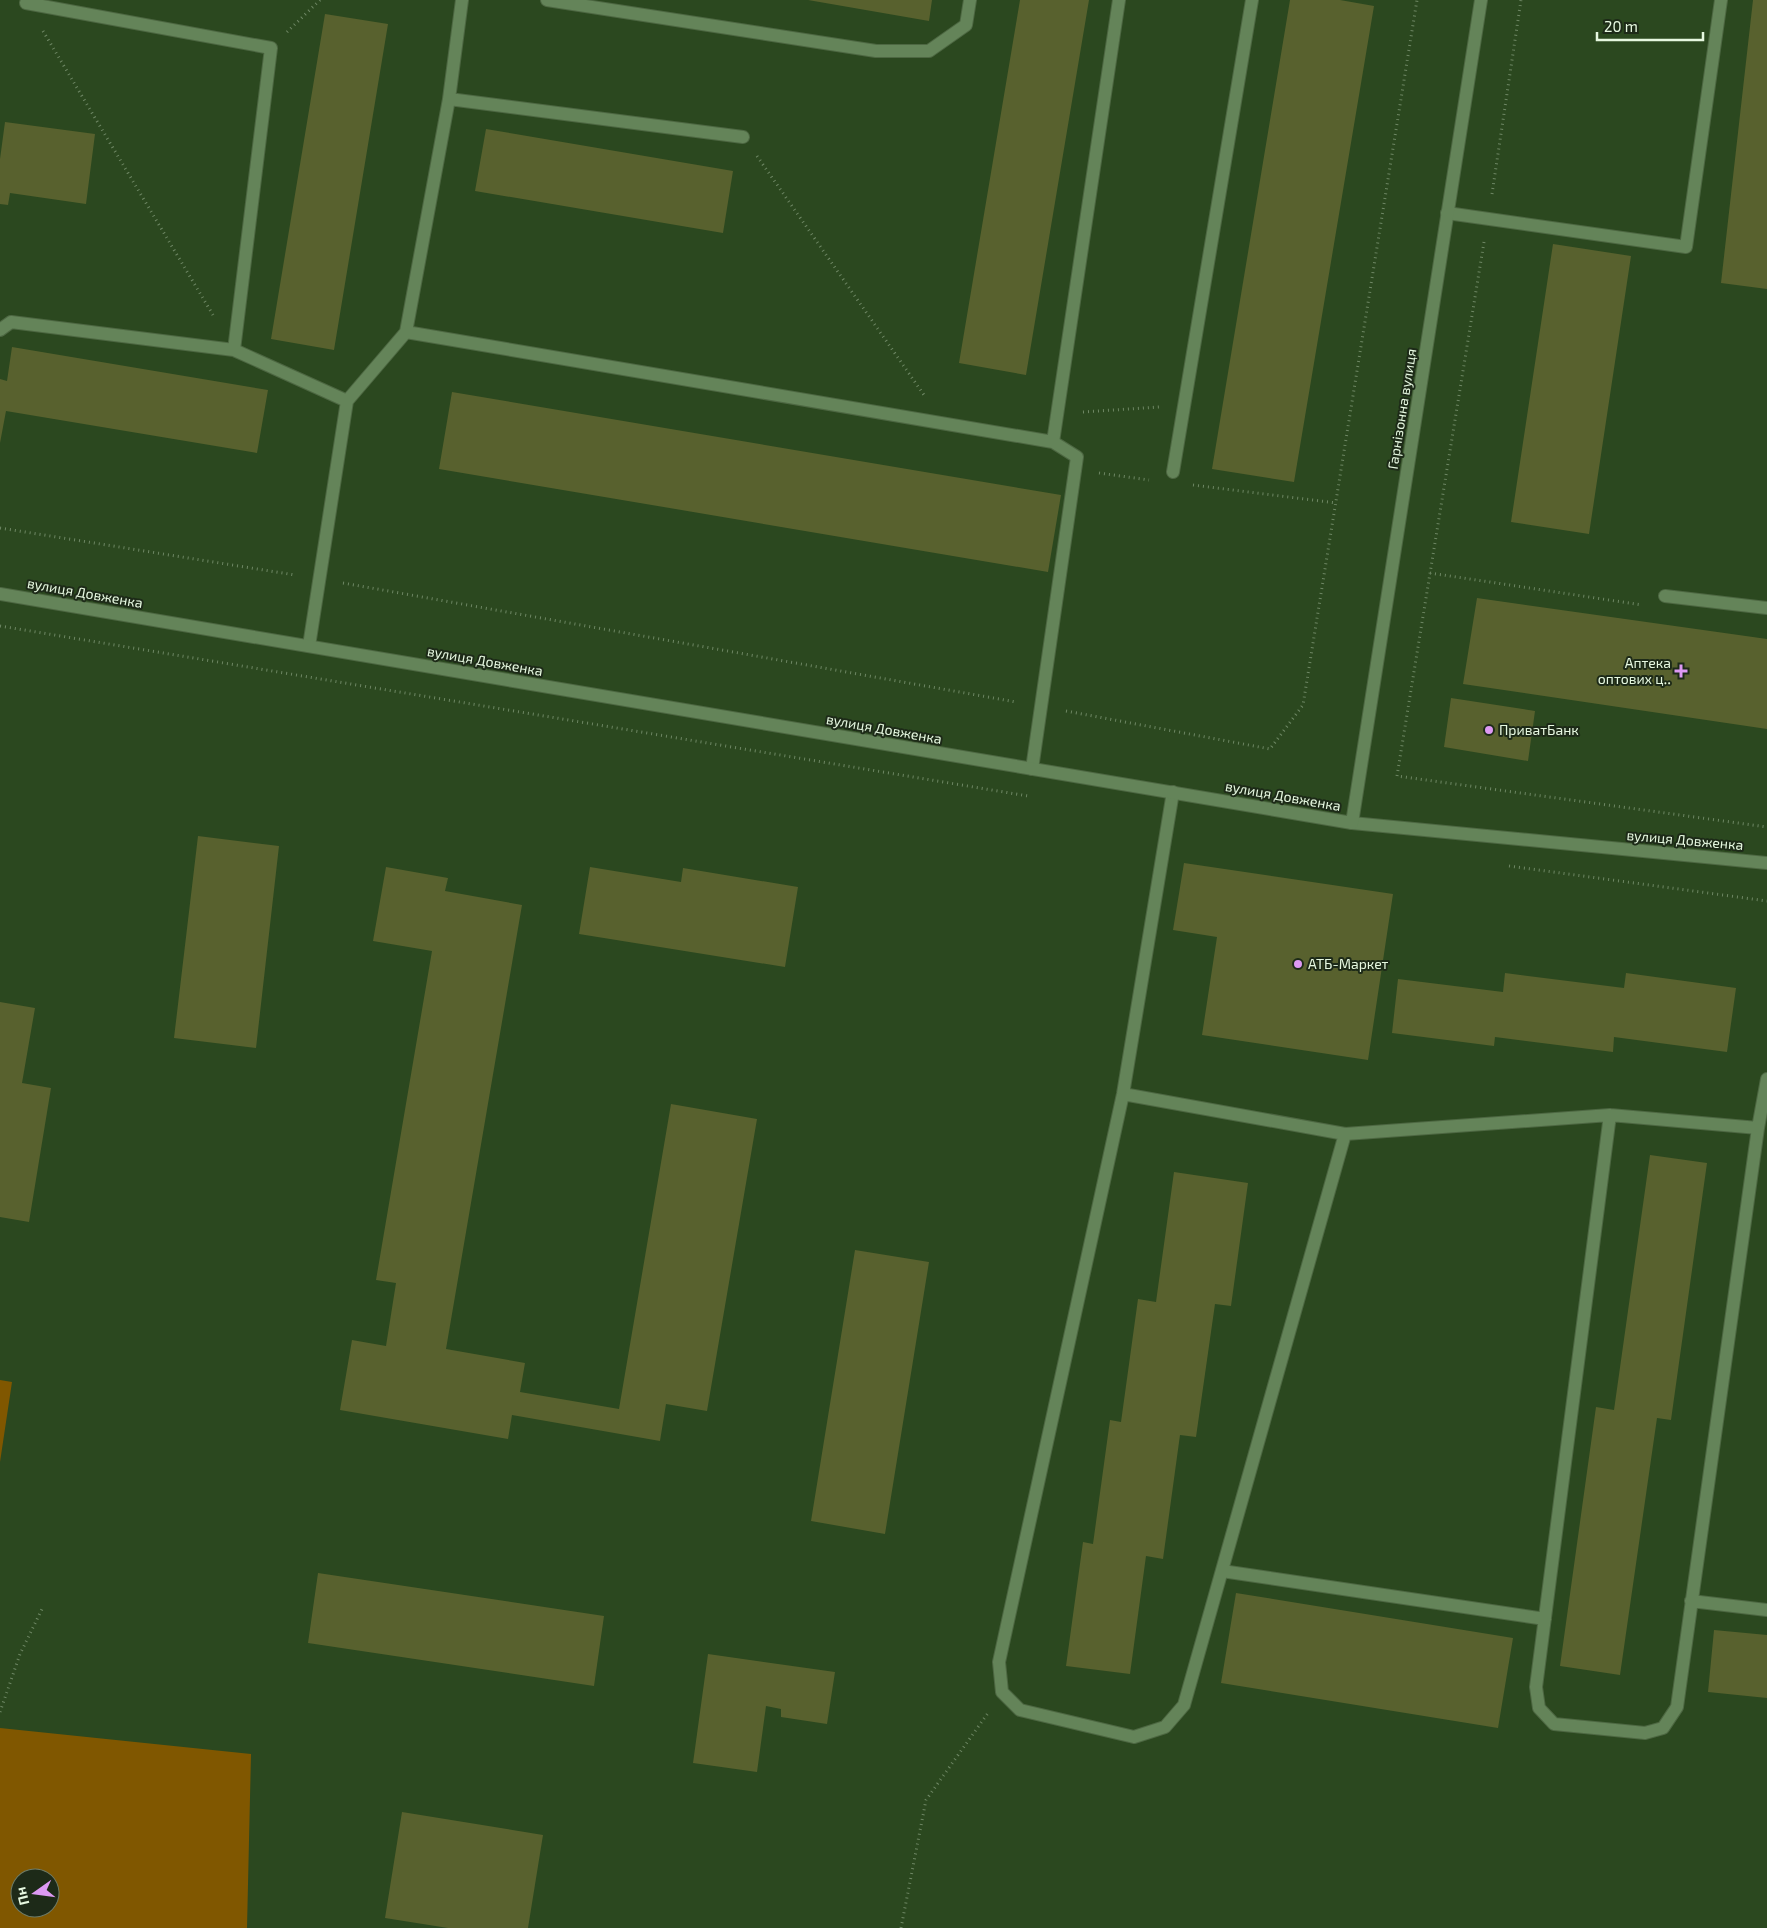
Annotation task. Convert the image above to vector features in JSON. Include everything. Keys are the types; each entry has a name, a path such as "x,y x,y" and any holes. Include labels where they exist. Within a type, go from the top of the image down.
{"street":[{"path":"309,646 347,401 406,332 449,99 462,0"},
{"path":"547,0 876,51 929,51 966,25 970,0"},
{"path":"1053,442 1119,0"},
{"path":"1173,472 1252,0"},
{"name":"Гарнізонна вулиця","path":"1352,823 1481,0"},
{"path":"1447,213 1686,247 1721,0"},
{"path":"26,2 271,48 234,350"},
{"path":"449,99 743,138"},
{"path":"0,330 11,322 234,350 347,401"},
{"path":"406,332 1053,442 1077,457 1032,769"},
{"name":"вулиця Довженка","path":"0,594 1352,823 1767,863"},
{"path":"1665,596 1767,608"},
{"path":"1173,792 1123,1094 999,1662 1002,1692 1020,1710 1134,1737 1165,1727 1184,1705 1345,1134"},
{"path":"1610,1115 1536,1687 1539,1708 1554,1724 1645,1733 1664,1728 1677,1707 1758,1128 1767,1079"},
{"path":"1123,1094 1345,1134 1610,1115 1758,1128"},
{"path":"1222,1571 1545,1619"},
{"path":"1691,1601 1767,1610"}],"path":[{"path":"271,48 320,0"},
{"path":"0,528 319,579 1041,706 1270,749 1303,705 1417,0"},
{"path":"1521,0 1488,218 1397,776 1767,827"},
{"path":"26,2 234,350"},
{"path":"743,138 944,423"},
{"path":"1057,414 1184,405"},
{"path":"1075,470 1158,481"},
{"path":"1185,484 1336,503"},
{"path":"1430,573 1664,608 1665,596"},
{"path":"0,1712 20,1654 43,1607"},
{"path":"901,1928 926,1800 1002,1692"}],"shaded area":[{"path":"0,1380 12,1382 0,1462"},
{"path":"0,1728 251,1754 247,1928 0,1928"}],"building":[{"path":"808,0 932,0 929,21"},
{"path":"1020,0 1089,0 1026,375 959,363"},
{"path":"1290,0 1340,0 1374,6 1294,482 1212,469"},
{"path":"1753,0 1767,0 1767,289 1721,283"},
{"path":"325,14 388,24 334,350 271,339"},
{"path":"5,122 95,134 86,204 10,193 8,205 0,204 0,159"},
{"path":"486,129 733,171 723,233 475,191"},
{"path":"1553,244 1631,256 1589,534 1511,522"},
{"path":"12,347 268,390 257,453 6,411 0,443 0,379 7,381"},
{"path":"452,392 1061,495 1048,572 439,469"},
{"path":"1477,598 1767,639 1767,729 1463,684"},
{"path":"1451,698 1535,711 1528,761 1444,747"},
{"path":"198,836 279,846 256,1048 174,1038"},
{"path":"1184,863 1393,894 1368,1060 1202,1035 1217,937 1173,930"},
{"path":"386,867 448,878 445,891 522,905 446,1349 525,1363 520,1392 619,1409 671,1104 757,1119 707,1411 666,1404 660,1441 512,1415 508,1439 340,1410 352,1340 386,1346 396,1283 376,1280 432,951 373,941"},
{"path":"590,867 681,882 683,868 798,887 785,967 579,934"},
{"path":"1505,973 1624,988 1626,973 1736,988 1727,1052 1614,1037 1613,1052 1495,1037 1494,1046 1392,1033 1398,979 1503,992"},
{"path":"0,1002 35,1008 22,1083 51,1088 29,1222 0,1217"},
{"path":"1650,1155 1707,1163 1671,1420 1657,1418 1620,1675 1560,1666 1596,1407 1614,1410"},
{"path":"1174,1172 1248,1183 1231,1306 1215,1304 1196,1437 1180,1435 1163,1559 1146,1556 1130,1674 1066,1666 1083,1542 1093,1544 1110,1420 1121,1422 1138,1299 1156,1302"},
{"path":"855,1250 929,1262 885,1534 811,1521"},
{"path":"318,1573 604,1616 594,1686 308,1643"},
{"path":"1236,1593 1513,1638 1498,1728 1221,1683"},
{"path":"1714,1630 1767,1635 1767,1698 1708,1692"},
{"path":"708,1654 835,1672 827,1724 781,1717 781,1709 766,1706 757,1772 693,1763"},
{"path":"402,1812 543,1835 528,1928 448,1928 385,1918"}],"place":[{"name":"Аптека оптових ц‥","path":"1681,671"},
{"name":"ПриватБанк","path":"1489,730"},
{"name":"АТБ-Маркет","path":"1298,964"}]}
